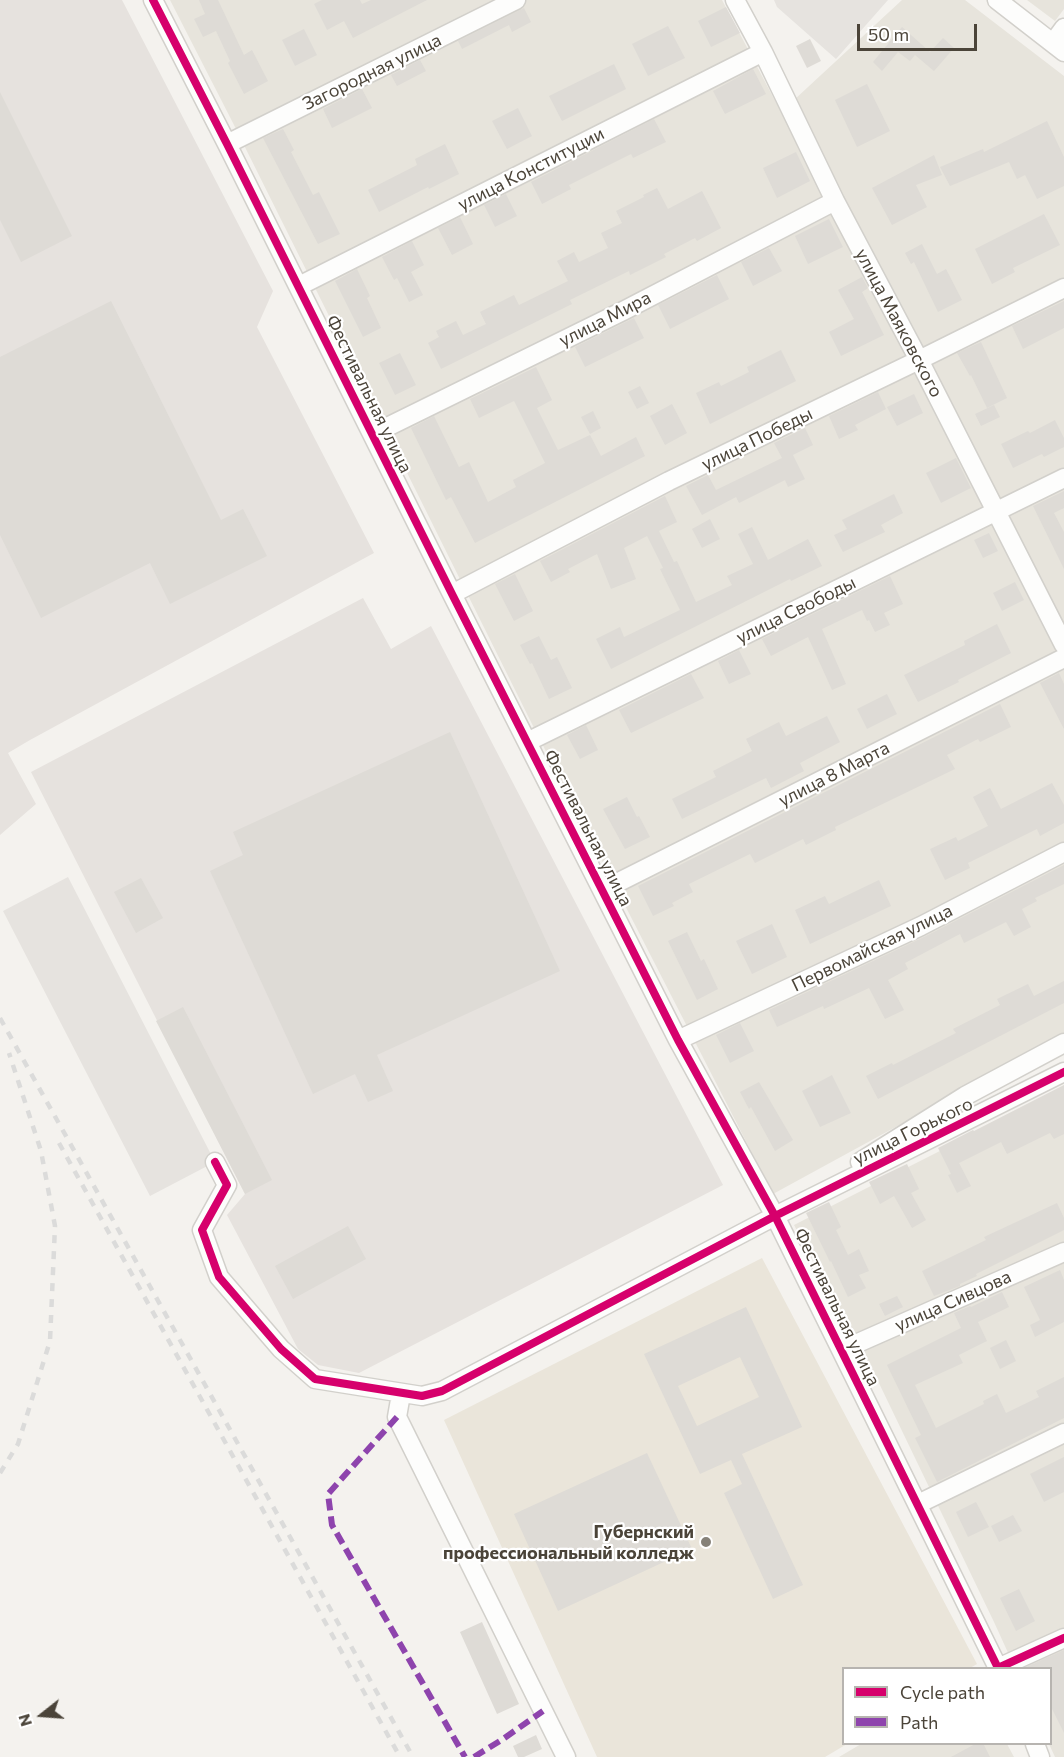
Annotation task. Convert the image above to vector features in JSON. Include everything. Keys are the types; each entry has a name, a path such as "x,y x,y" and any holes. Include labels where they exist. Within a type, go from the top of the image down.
{"street":[{"name":"Фестивальная улица","path":"153,0 678,1040 775,1216 998,1667"},
{"name":"Загородная улица","path":"227,144 516,0"},
{"name":"улица Маяковского","path":"735,0 763,52 835,201 1064,645"},
{"path":"997,0 1059,48 1064,28"},
{"name":"улица Конституции","path":"299,286 763,52"},
{"name":"улица Мира","path":"373,434 623,311 835,201"},
{"name":"улица Победы","path":"452,594 669,481 1064,288"},
{"name":"улица Свободы","path":"527,742 1064,478"},
{"name":"улица 8 Марта","path":"603,890 1064,658"},
{"name":"Первомайская улица","path":"678,1040 921,926 1064,852"},
{"name":"улица Горького","path":"775,1216 965,1096 1064,1043"},
{"name":"улица Горького","path":"775,1216 1064,1072"},
{"path":"215,1162 227,1185 202,1230 219,1277 281,1349 315,1379 401,1394 422,1396 442,1391 775,1216"},
{"name":"улица Сивцова","path":"842,1350 1064,1252"},
{"path":"401,1394 397,1417 566,1757"},
{"path":"918,1504 1064,1434"},
{"path":"1000,1667 1064,1638"}],"shaded area":[{"path":"0,0 122,0 273,291 257,327 374,553 8,753 36,804 0,835"},
{"path":"170,0 722,0 781,112 902,0 965,0 1064,76 1064,1035 773,1194 534,728"},
{"path":"774,0 888,0 836,59 777,7"},
{"path":"1027,0 1064,0 1064,9 1055,21"},
{"path":"363,598 391,649 431,626 723,1185 359,1373 318,1365 298,1349 227,1215 245,1194 31,772"},
{"path":"68,877 215,1162 150,1196 3,911"},
{"path":"1064,1088 1064,1757 1055,1757 1049,1745 1052,1745 1052,1667 1015,1667 877,1379 794,1225"},
{"name":"Губернский профессиональный колледж","path":"762,1258 977,1664 972,1667 842,1667 842,1745 845,1745 825,1757 597,1757 444,1420"},
{"path":"859,1745 1008,1745 1014,1757 839,1757"}],"building":[{"path":"199,0 218,0 244,55 252,50 268,81 244,94 228,63 230,61 216,31 203,37 194,19 205,14"},
{"path":"322,0 360,0 362,4 371,0 427,0 353,38 344,21 327,30 314,4"},
{"path":"726,7 740,33 711,47 698,21"},
{"path":"524,8 531,22 512,32 509,25 462,49 458,41"},
{"path":"668,26 685,58 648,76 632,44"},
{"path":"902,27 930,52 943,38 954,48 934,71 915,55 910,61 898,52 882,71 873,62"},
{"path":"304,29 317,55 295,66 282,40"},
{"path":"810,39 821,61 807,68 796,46"},
{"path":"420,60 426,71 397,86 391,75"},
{"path":"614,64 626,89 562,121 549,96"},
{"path":"753,69 766,94 725,114 713,91"},
{"path":"867,84 890,131 857,147 835,100"},
{"path":"362,89 372,108 332,128 323,109"},
{"path":"0,92 72,236 21,262 0,220"},
{"path":"518,108 532,136 507,149 492,121"},
{"path":"654,119 666,142 633,158 631,154 569,185 571,189 542,204 531,182"},
{"path":"1047,121 1064,157 1064,186 1037,199 1025,175 1017,179 1009,162 950,186 940,167 983,149 984,152"},
{"path":"283,129 294,150 291,152 313,195 319,192 340,234 318,244 263,138"},
{"path":"445,144 459,174 379,212 368,190 417,165 415,159"},
{"path":"796,152 810,181 777,198 763,168"},
{"path":"934,155 942,175 916,185 927,207 892,225 872,188"},
{"path":"657,188 668,209 702,191 721,228 697,241 695,238 664,254 666,257 630,275 629,271 570,300 572,304 441,369 428,343 439,337 436,331 456,321 463,335 486,324 480,312 514,295 519,305 568,281 557,261 574,252 579,262 608,248 601,233 622,223 616,211"},
{"path":"506,194 517,216 495,227 484,205"},
{"path":"1044,214 1060,245 1013,268 1015,272 992,284 975,249"},
{"path":"460,217 473,244 452,255 438,228"},
{"path":"829,219 843,247 808,264 795,236"},
{"path":"412,241 424,265 411,272 423,295 409,302 397,278 394,280 382,257"},
{"path":"922,244 937,274 946,269 962,300 938,312 914,262 911,264 905,253"},
{"path":"769,248 782,271 753,286 741,262"},
{"path":"357,269 370,296 367,298 381,328 363,337 335,281"},
{"path":"717,275 729,299 670,329 658,305"},
{"path":"862,277 868,288 862,292 884,335 841,356 829,332 854,319 838,290"},
{"path":"111,301 221,520 243,509 267,556 170,604 150,563 41,618 0,535 0,357"},
{"path":"1064,301 1064,328 1023,349 1012,326"},
{"path":"634,318 644,338 585,367 575,347"},
{"path":"981,342 1007,398 987,408 957,353"},
{"path":"781,350 796,381 710,424 696,393 719,382 721,386 749,372 747,367"},
{"path":"400,353 416,385 395,395 379,363"},
{"path":"536,367 552,400 537,408 558,450 590,435 601,456 636,437 645,456 475,543 451,497 446,500 411,428 434,416 459,467 469,462 488,502 516,487 513,480 545,463 514,401 479,418 470,399"},
{"path":"640,386 649,403 637,409 628,392"},
{"path":"878,392 886,409 855,425 858,430 839,439 829,416"},
{"path":"914,394 923,413 897,426 887,407"},
{"path":"672,404 687,433 665,445 650,416"},
{"path":"994,405 1000,417 981,426 975,414"},
{"path":"593,411 601,428 590,434 581,417"},
{"path":"1055,420 1064,438 1064,447 1044,457 1042,454 1013,468 1001,444"},
{"path":"805,428 813,445 793,455 805,479 788,487 785,480 739,503 736,497 702,515 686,486 708,475 716,490 782,458 774,443"},
{"path":"956,458 971,488 941,503 926,473"},
{"path":"1064,491 1064,508 1054,513 1064,532 1064,569 1033,506"},
{"path":"894,494 903,513 881,525 885,532 843,552 834,535 847,529 842,520"},
{"path":"665,496 677,522 659,531 674,562 677,561 696,602 732,585 727,576 753,564 738,534 752,527 768,560 808,539 822,566 791,581 790,579 611,669 596,639 620,627 624,637 680,610 647,536 624,548 636,579 611,589 597,554 568,569 570,572 551,582 540,561"},
{"path":"710,519 720,539 702,548 692,529"},
{"path":"989,533 998,551 983,558 974,540"},
{"path":"515,574 533,611 514,621 495,584"},
{"path":"890,576 903,604 884,613 890,625 875,632 862,610 822,629 846,684 832,690 808,637 771,656 762,639"},
{"path":"1015,582 1024,600 1002,611 993,593"},
{"path":"997,624 1011,653 918,702 904,675 965,645 964,641"},
{"path":"539,636 551,660 557,657 572,688 549,699 532,663 530,664 520,645"},
{"path":"739,650 751,674 729,684 718,661"},
{"path":"1059,673 1064,684 1064,729 1040,683"},
{"path":"691,674 704,698 631,733 619,710"},
{"path":"887,694 897,714 867,729 857,709"},
{"path":"1000,704 1011,727 980,742 978,739 947,755 955,769 835,827 836,830 806,845 803,839 755,863 750,854 689,884 693,892 672,903 674,906 653,916 638,886"},
{"path":"827,716 840,742 800,763 804,771 771,788 766,778 682,819 672,799 716,777 713,771 752,751 746,739 779,722 786,736"},
{"path":"586,725 598,750 580,759 567,735"},
{"path":"450,732 560,971 377,1055 393,1091 368,1102 355,1074 313,1094 210,871 243,855 233,832"},
{"path":"1052,783 1064,805 1064,823 1040,836 1037,829 968,863 970,868 945,880 930,849 956,837 958,841 988,826 973,797 990,788 1001,809"},
{"path":"627,797 650,837 625,849 603,809"},
{"path":"1064,865 1064,884 1035,898 1037,901 1022,909 1031,927 1014,936 1006,922 964,943 960,934 905,963 908,969 888,980 904,1010 885,1019 869,988 777,1027 769,1010 926,936"},
{"path":"141,878 163,918 136,933 114,892"},
{"path":"879,880 891,906 810,944 795,910 825,896 829,904"},
{"path":"772,924 787,957 752,974 736,941"},
{"path":"687,932 701,961 704,959 718,989 697,1000 668,941"},
{"path":"1064,981 1064,1003 878,1099 866,1076 956,1033 953,1029 1000,1005 997,999 1028,984 1034,996"},
{"path":"183,1007 272,1180 245,1194 156,1021"},
{"path":"740,1023 754,1051 730,1063 716,1035"},
{"path":"832,1075 851,1113 820,1127 802,1091"},
{"path":"759,1082 793,1140 775,1151 751,1107 749,1109 740,1092"},
{"path":"1064,1085 1064,1134 1054,1139 1050,1133 1007,1154 1001,1142 959,1163 971,1186 957,1193 948,1175 951,1174 938,1148"},
{"path":"907,1164 919,1189 911,1193 926,1220 912,1228 894,1196 880,1204 869,1182"},
{"path":"829,1202 841,1227 836,1230 848,1255 859,1249 869,1271 859,1275 866,1288 848,1297 806,1213"},
{"path":"1057,1203 1064,1218 1064,1230 976,1274 977,1276 960,1286 934,1296 922,1271 986,1240 984,1237"},
{"path":"348,1226 366,1259 293,1299 275,1266"},
{"path":"1060,1270 1064,1280 1064,1322 1035,1337 1030,1325 1040,1320 1024,1287"},
{"path":"1002,1292 1009,1307 978,1322 987,1341 959,1355 963,1363 915,1385 936,1428 984,1404 983,1401 997,1394 1006,1413 1039,1397 1036,1391 1064,1377 1064,1418 937,1482 915,1438 921,1435 887,1365 961,1328 954,1313"},
{"path":"897,1296 903,1307 885,1316 879,1304"},
{"path":"746,1307 802,1427 742,1454 803,1585 773,1599 724,1493 742,1484 731,1460 700,1474 644,1354","holes":["740,1357 759,1397 697,1426 678,1386"]},
{"path":"1006,1340 1016,1361 1000,1369 990,1348"},
{"path":"647,1453 692,1549 558,1611 514,1514"},
{"path":"1064,1457 1064,1492 1044,1502 1030,1474"},
{"path":"976,1502 989,1527 968,1537 956,1512"},
{"path":"1013,1515 1022,1531 999,1542 991,1526"},
{"path":"1019,1589 1035,1621 1016,1631 1000,1598"},
{"path":"482,1622 519,1704 497,1714 460,1632"},
{"path":"1064,1650 1064,1733 1052,1709 1052,1667 1026,1667"},
{"path":"536,1735 542,1749 524,1757 518,1757 513,1746"},
{"path":"973,1745 984,1745 990,1757 951,1757"}],"railway":[{"path":"0,1018 413,1757"},
{"path":"0,1473 18,1444 50,1341 55,1226 41,1151 9,1053"},
{"path":"59,1143 400,1757"}],"marked path":[{"path":"397,1417 328,1494 332,1525 465,1757"},
{"path":"474,1757 543,1711"}],"cycle path":[{"path":"153,0 678,1040 775,1216 998,1667"},
{"path":"215,1162 227,1185 202,1230 219,1277 281,1349 315,1379 422,1396 442,1391 775,1216 1064,1072"},
{"path":"1000,1667 1064,1638"}],"place":[{"name":"Губернский профессиональный колледж","path":"706,1542"}]}
